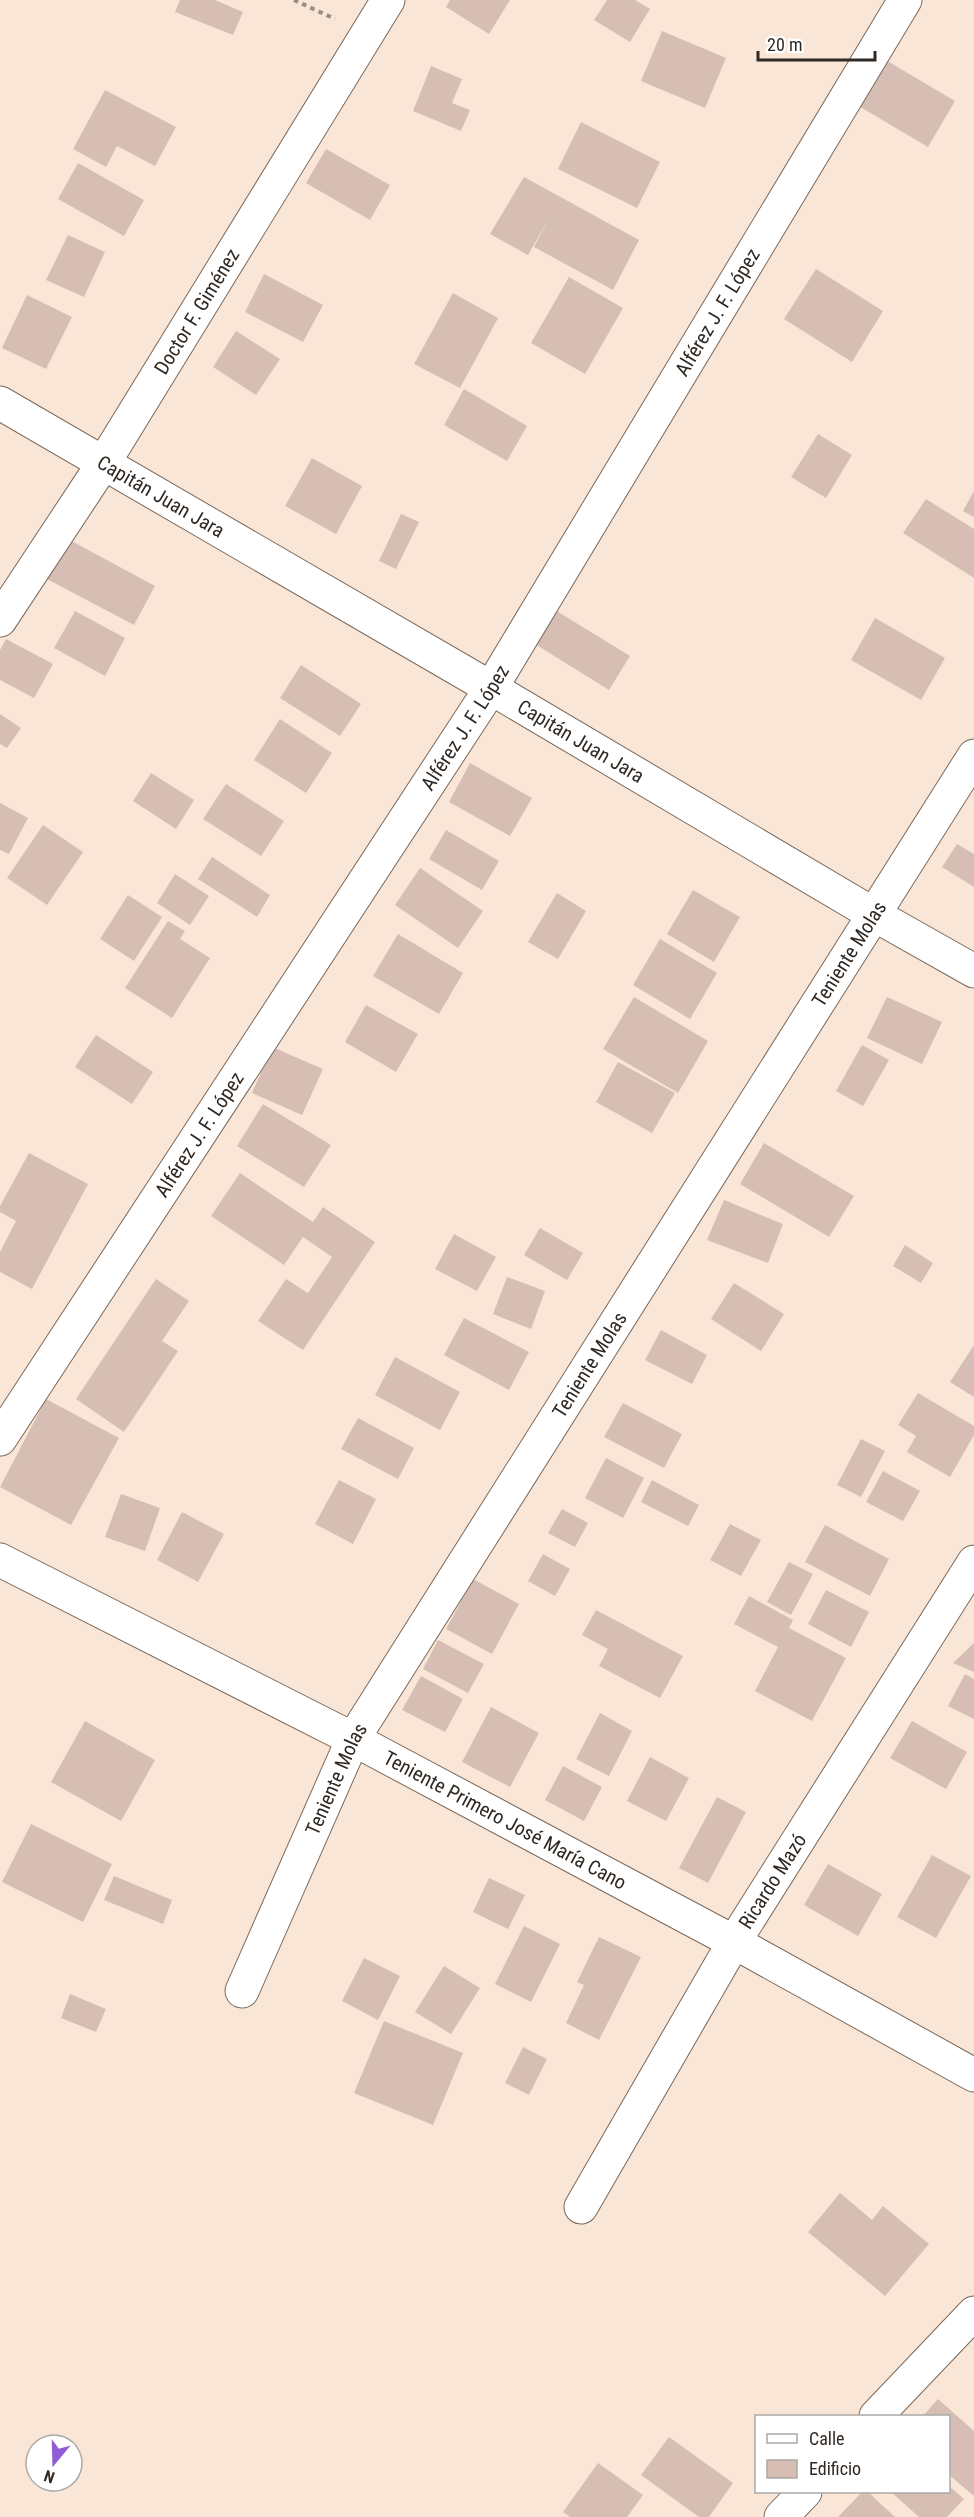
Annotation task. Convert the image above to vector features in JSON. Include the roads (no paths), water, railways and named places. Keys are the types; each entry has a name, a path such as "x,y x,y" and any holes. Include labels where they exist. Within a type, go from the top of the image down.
{"street":[{"name":"Doctor F. Giménez","path":"0,620 103,464 387,0"},
{"name":"Alférez J. F. López","path":"0,1439 491,688 904,0"},
{"name":"Capitán Juan Jara","path":"0,403 974,971"},
{"name":"Teniente Molas","path":"242,1991 353,1739 974,756"},
{"name":"Teniente Primero José María Cano","path":"0,1560 353,1739 734,1942 974,2075"},
{"name":"Ricardo Mazó","path":"580,2207 734,1942 974,1562"},
{"path":"877,2415 974,2313"},
{"path":"781,2517 804,2493"}]}
